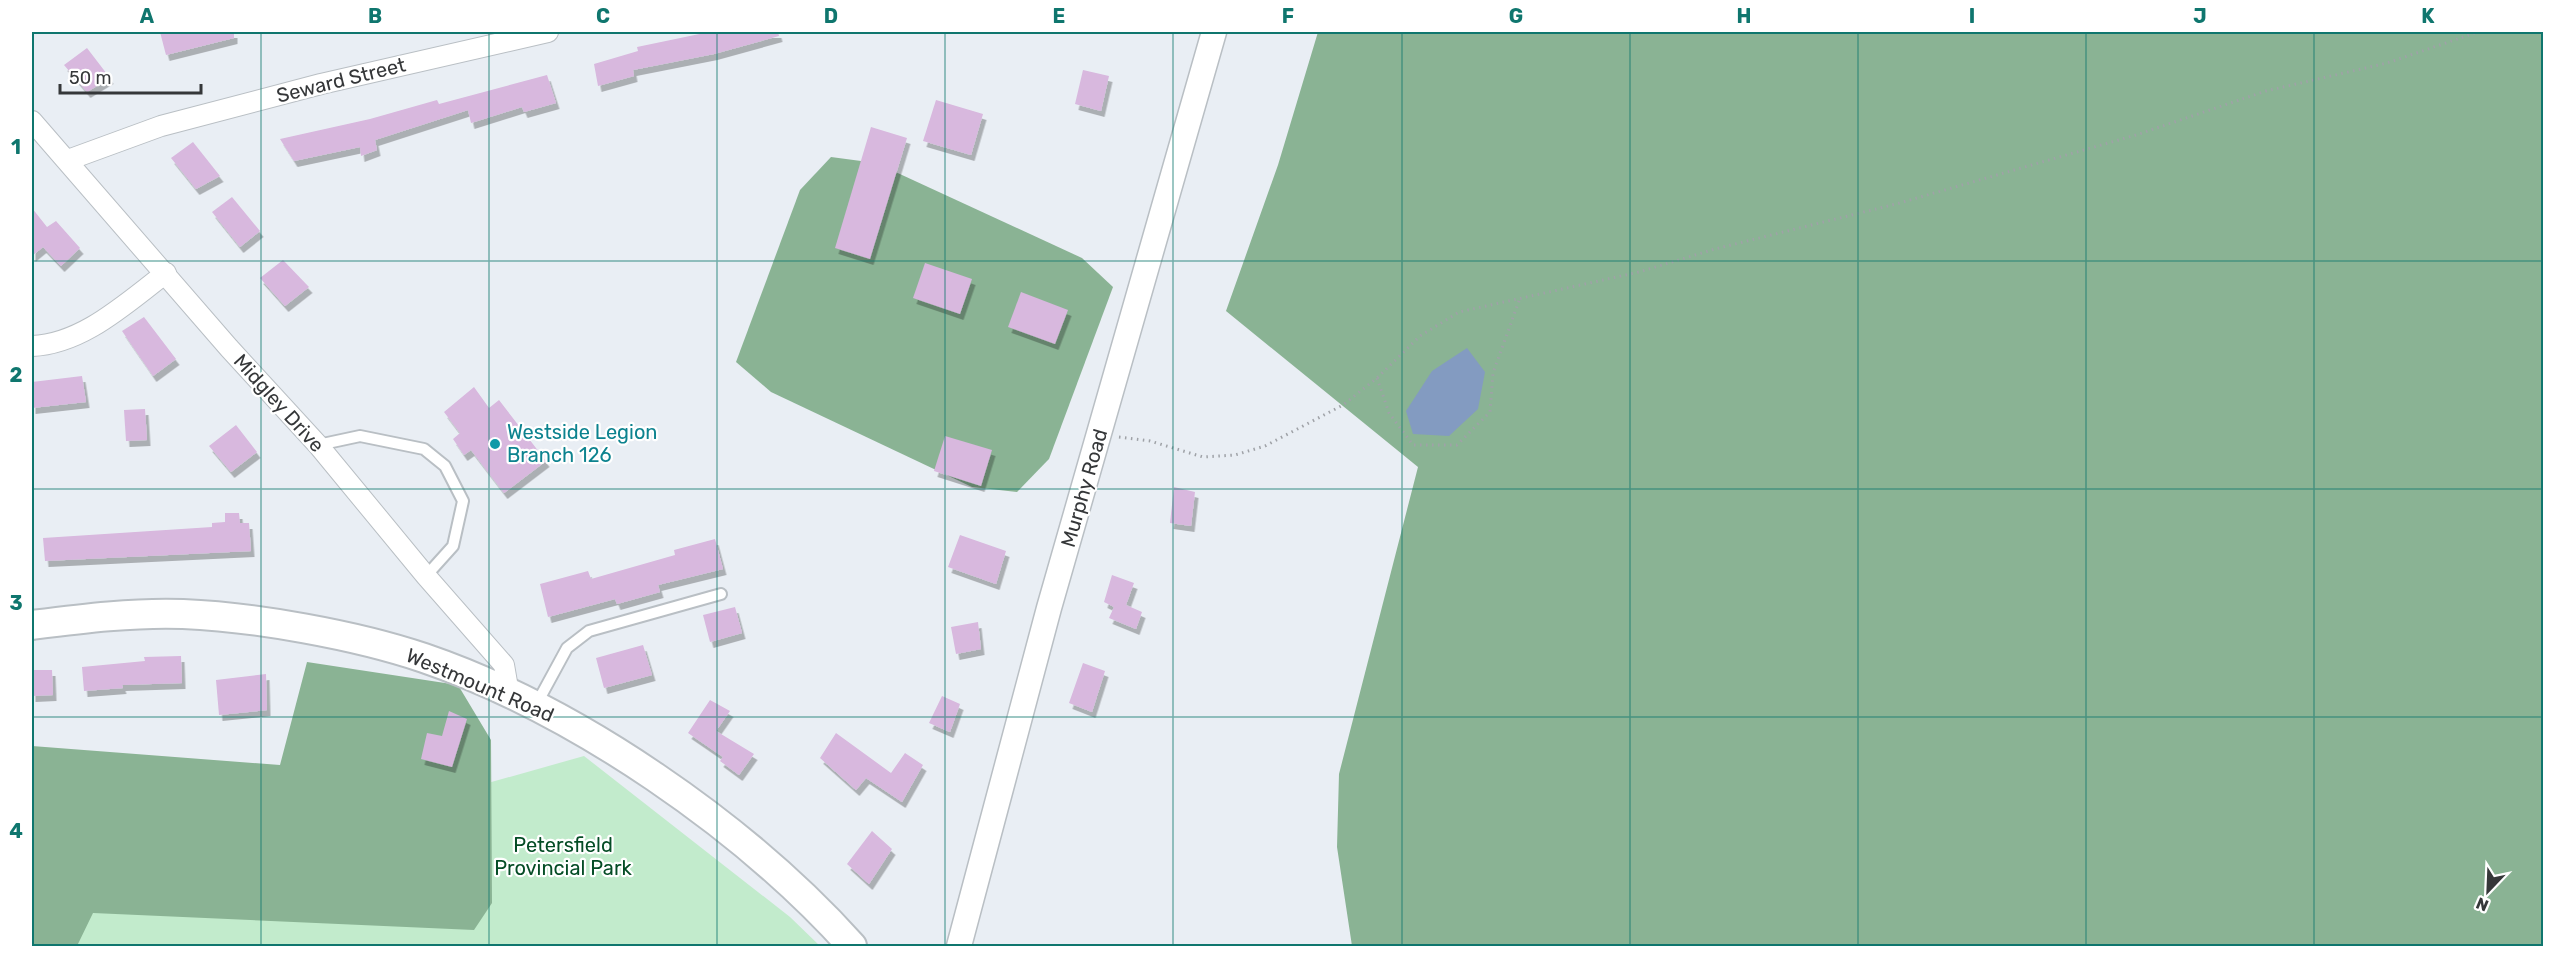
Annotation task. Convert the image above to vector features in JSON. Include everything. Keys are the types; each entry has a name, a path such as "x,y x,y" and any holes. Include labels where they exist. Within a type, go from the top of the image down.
{"main road":[{"name":"Westmount Road","path":"32,625 181,614 232,618 328,634 414,655 536,705 671,788 761,857 852,946"}],"street":[{"name":"Seward Street","path":"68,160 161,126 321,84 548,32"},
{"name":"Murphy Road","path":"958,946 1049,608 1214,32"},
{"name":"Midgley Drive","path":"32,120 229,348 318,445 426,576 504,665 509,694"},
{"path":"32,346 49,345 72,339 166,273"}],"lane":[{"path":"318,445 360,436 424,449 445,466 463,501 453,546 426,576"},
{"path":"536,705 567,648 589,631 721,594"}],"path":[{"path":"1100,435 1150,441 1203,457 1235,455 1265,446 1307,426 1343,405 1377,378 1420,336 1459,312 1639,272 1715,249 1896,204 2136,135 2266,92 2387,63 2478,32"},
{"path":"1377,378 1389,413 1413,444 1457,445 1490,412 1493,373 1520,297"}],"green space":[{"path":"1318,32 2543,32 2543,946 1352,946 1337,847 1339,774 1418,467 1226,311 1278,165"},
{"path":"831,157 876,163 1082,258 1113,287 1049,459 1017,492 972,487 771,392 736,362 800,190"},
{"path":"307,662 458,685 491,740 492,903 474,930 93,913 77,946 32,946 32,746 280,765"},
{"name":"Petersfield Provincial Park","path":"584,756 790,917 820,946 32,946 32,906 300,836"}],"water":[{"path":"1467,348 1485,372 1478,409 1449,436 1413,434 1406,411 1432,371"}],"building":[{"path":"160,32 234,32 234,38 166,55"},
{"path":"709,32 778,32 779,36 714,54 633,70 634,76 598,86 594,64 638,51 637,47"},
{"path":"87,48 110,78 87,92 64,65"},
{"path":"1083,70 1109,76 1101,111 1075,104"},
{"path":"547,75 556,103 524,112 522,107 471,123 468,110 375,140 377,150 361,156 360,147 294,161 280,139 370,119 437,100 439,104"},
{"path":"936,100 983,114 971,155 923,141"},
{"path":"871,127 907,138 870,259 835,248"},
{"path":"193,142 220,176 196,189 171,158"},
{"path":"232,197 260,231 240,247 212,212"},
{"path":"32,208 47,227 56,221 80,248 61,266 43,247 32,256"},
{"path":"283,260 309,287 285,306 260,278"},
{"path":"925,263 972,279 960,314 913,298"},
{"path":"1021,292 1068,310 1055,344 1008,327"},
{"path":"144,317 176,359 153,376 122,331"},
{"path":"82,376 86,402 32,408 32,382"},
{"name":"Westside Legion Branch 126","path":"474,387 489,408 499,400 546,461 504,493 471,450 464,455 453,439 460,433 444,412"},
{"path":"145,409 147,440 126,441 124,410"},
{"path":"236,425 257,452 231,472 209,446"},
{"path":"945,436 992,450 981,486 934,471"},
{"path":"1174,487 1195,492 1191,526 1170,523"},
{"path":"225,513 239,513 240,523 249,523 251,551 45,561 43,538 212,527 212,523 225,522"},
{"path":"960,535 1006,551 996,584 948,567"},
{"path":"715,539 723,569 658,585 660,592 617,604 615,599 548,617 540,584 588,571 591,579 675,555 674,550"},
{"path":"1112,575 1134,583 1126,605 1142,612 1136,629 1109,618 1114,607 1104,602"},
{"path":"735,607 742,633 710,642 703,615"},
{"path":"978,622 981,649 956,654 951,627"},
{"path":"643,645 652,675 604,688 596,658"},
{"path":"181,656 182,683 122,685 123,688 84,691 82,667 145,661 144,657"},
{"path":"1083,663 1105,671 1092,712 1069,703"},
{"path":"32,670 52,670 53,695 32,696"},
{"path":"266,674 267,710 219,715 216,680"},
{"path":"942,696 960,704 950,732 929,723"},
{"path":"710,700 730,711 716,731 754,754 739,775 720,761 723,757 688,733"},
{"path":"449,711 467,719 452,767 421,759 427,733 442,736"},
{"path":"836,733 891,773 905,753 923,765 902,802 866,778 856,790 820,758"},
{"path":"872,831 892,849 869,884 847,864"}],"place":[{"name":"Westside Legion Branch 126","path":"495,444"}]}
